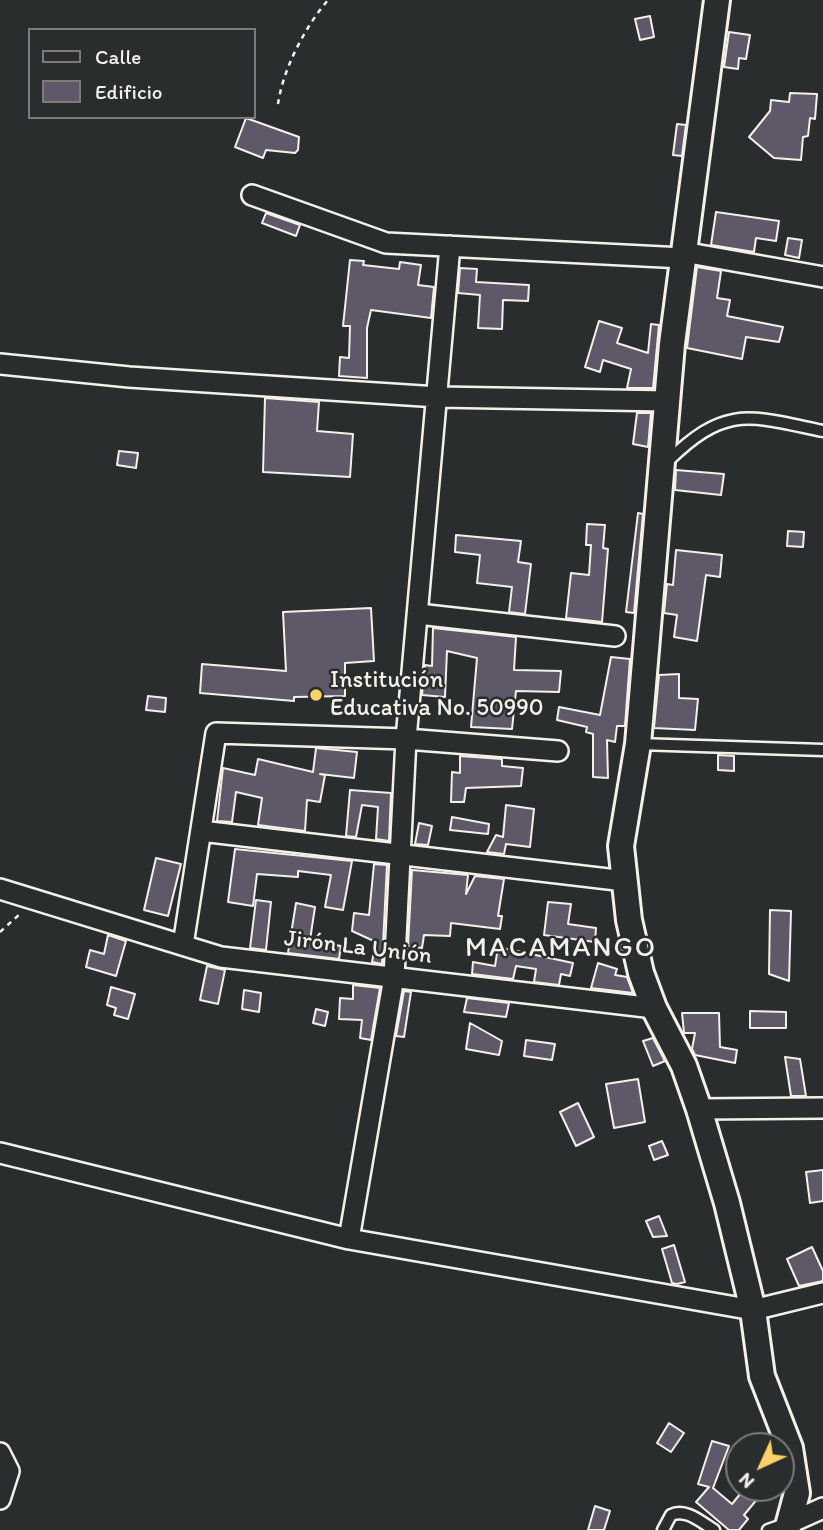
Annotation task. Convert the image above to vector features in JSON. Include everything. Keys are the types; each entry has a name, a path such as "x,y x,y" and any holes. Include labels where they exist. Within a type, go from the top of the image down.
{"street":[{"path":"717,0 683,255 667,401 638,744 621,846 641,974 654,1008 684,1066 699,1110 727,1203 753,1310 762,1376 790,1448 797,1493 789,1526"},
{"path":"252,195 386,243 683,255 823,277"},
{"path":"349,1239 394,977 406,739 450,246"},
{"path":"0,364 129,377 438,397 667,401"},
{"path":"418,614 615,636"},
{"path":"183,945 216,733 406,739 558,751"},
{"path":"201,831 625,881"},
{"name":"Jirón La Unión","path":"0,889 221,957 654,1008"},
{"path":"699,1110 823,1108"},
{"path":"0,1153 349,1239 753,1310 823,1293"},
{"path":"0,1453 9,1471 0,1499"},
{"path":"789,1526 823,1508"}],"lane":[{"path":"660,469 704,430 727,419 753,417 823,431"},
{"path":"638,744 823,750"},
{"path":"663,1530 671,1514 677,1512 685,1513 714,1530"},
{"path":"768,1530 789,1526"}],"path":[{"path":"278,104 280,88 309,28 328,0"},
{"path":"0,932 36,900"}],"building":[{"path":"650,16 654,37 640,40 635,19"},
{"path":"729,32 750,35 746,59 739,58 738,69 724,67"},
{"path":"790,93 817,94 815,119 810,118 808,136 803,137 801,160 774,158 749,137 770,111 771,100 789,102"},
{"path":"246,119 299,137 298,150 295,153 266,150 263,158 235,147"},
{"path":"677,124 686,125 682,156 673,155"},
{"path":"716,212 779,221 776,241 756,238 754,252 711,245"},
{"path":"266,213 300,225 296,236 262,223"},
{"path":"788,238 802,240 799,258 785,255"},
{"path":"350,260 364,261 363,265 399,269 400,262 421,265 418,285 434,287 431,318 371,310 367,328 367,378 339,376 340,357 349,358 350,326 343,326"},
{"path":"697,267 721,271 717,298 730,300 727,316 783,327 779,342 746,337 742,359 687,348"},
{"path":"460,268 477,269 476,282 529,285 528,301 503,300 502,329 478,328 480,295 458,293"},
{"path":"599,321 622,328 617,343 648,353 651,324 659,325 653,388 627,388 631,369 603,360 600,372 585,367"},
{"path":"265,398 319,402 317,431 353,434 350,477 263,472"},
{"path":"637,413 651,413 648,447 633,444"},
{"path":"119,451 138,453 136,468 117,465"},
{"path":"676,470 724,474 721,495 675,490"},
{"path":"638,513 643,514 634,613 626,612"},
{"path":"587,524 605,525 603,548 608,549 602,622 566,618 571,573 589,575 591,545 586,545"},
{"path":"788,531 804,532 803,547 787,546"},
{"path":"456,535 521,541 518,562 531,564 525,614 509,612 512,587 477,583 480,555 455,552"},
{"path":"676,550 722,555 720,577 706,575 697,641 674,637 677,615 664,613 667,584 673,585"},
{"path":"371,608 374,661 345,663 345,696 294,697 294,701 200,693 202,664 286,671 283,612"},
{"path":"433,628 516,637 514,670 561,671 559,692 516,691 512,729 471,727 477,658 447,651 445,697 422,695 425,665 432,666"},
{"path":"611,657 630,659 625,726 617,726 615,742 607,740 608,778 593,777 593,734 586,732 587,727 557,720 559,707 600,715"},
{"path":"679,674 679,698 698,699 695,730 654,728 659,675"},
{"path":"148,696 166,698 165,712 146,710"},
{"path":"316,748 357,752 354,778 320,774 325,775 320,802 307,800 305,831 258,825 262,798 236,792 232,822 217,821 223,768 255,775 258,759 313,772"},
{"path":"718,755 734,756 734,771 718,770"},
{"path":"460,756 502,759 502,766 523,768 521,786 466,788 464,802 451,802 452,772 460,773"},
{"path":"350,790 391,793 389,841 376,839 378,807 362,805 356,837 346,836"},
{"path":"506,805 534,809 530,847 506,844 504,854 487,852 496,835 503,837"},
{"path":"452,817 489,824 488,834 450,830"},
{"path":"419,823 432,826 428,845 415,844"},
{"path":"235,849 352,861 343,910 325,907 331,875 298,871 298,877 257,874 253,906 228,902"},
{"path":"156,858 181,864 168,916 144,910"},
{"path":"374,864 387,865 382,964 372,962 376,942 352,931 354,913 369,915"},
{"path":"412,870 468,875 466,894 475,876 504,879 498,916 502,916 500,929 451,923 450,936 424,935 422,948 408,946"},
{"path":"256,900 271,902 266,950 250,948"},
{"path":"548,902 571,904 568,924 596,928 595,942 544,935"},
{"path":"296,903 315,907 310,940 341,946 339,959 288,953"},
{"path":"770,910 791,911 789,981 769,974"},
{"path":"108,935 126,941 116,976 86,967 90,950 104,954"},
{"path":"498,947 573,963 570,976 561,974 559,985 534,982 536,969 516,966 513,979 472,974 473,962 495,966"},
{"path":"598,963 617,969 615,975 627,977 633,993 591,988"},
{"path":"207,966 225,970 218,1004 200,1000"},
{"path":"353,985 380,988 371,1040 360,1038 362,1020 339,1019 340,998 353,999"},
{"path":"111,987 135,994 128,1019 114,1015 116,1008 107,1005"},
{"path":"244,990 261,993 259,1012 242,1009"},
{"path":"404,991 411,992 404,1037 396,1036"},
{"path":"467,998 509,1003 506,1017 464,1012"},
{"path":"316,1009 328,1012 325,1026 313,1023"},
{"path":"750,1011 786,1012 786,1028 750,1028"},
{"path":"682,1013 719,1013 720,1047 737,1050 735,1063 695,1055 692,1049 695,1033 684,1033"},
{"path":"470,1023 502,1041 499,1055 466,1049"},
{"path":"653,1038 665,1061 653,1066 643,1041"},
{"path":"526,1040 555,1044 552,1060 524,1056"},
{"path":"785,1057 800,1059 806,1096 791,1096"},
{"path":"638,1079 645,1122 614,1128 606,1084"},
{"path":"578,1103 594,1137 576,1146 560,1112"},
{"path":"662,1141 668,1155 654,1160 649,1146"},
{"path":"823,1170 823,1201 810,1203 806,1172"},
{"path":"659,1216 667,1236 653,1237 646,1221"},
{"path":"674,1245 685,1282 677,1284 672,1283 662,1249"},
{"path":"812,1247 823,1271 823,1281 799,1286 787,1259"},
{"path":"669,1423 684,1433 671,1452 657,1443"},
{"path":"712,1441 725,1445 725,1456 713,1488 725,1498 725,1502 755,1502 744,1515 748,1519 739,1530 729,1530 696,1502 709,1487 698,1484"},
{"path":"595,1506 610,1511 604,1530 588,1530"}],"place":[{"name":"Institución Educativa No. 50990","path":"316,695"}],"district":[{"name":"MACAMANGO","path":"561,949"}]}
